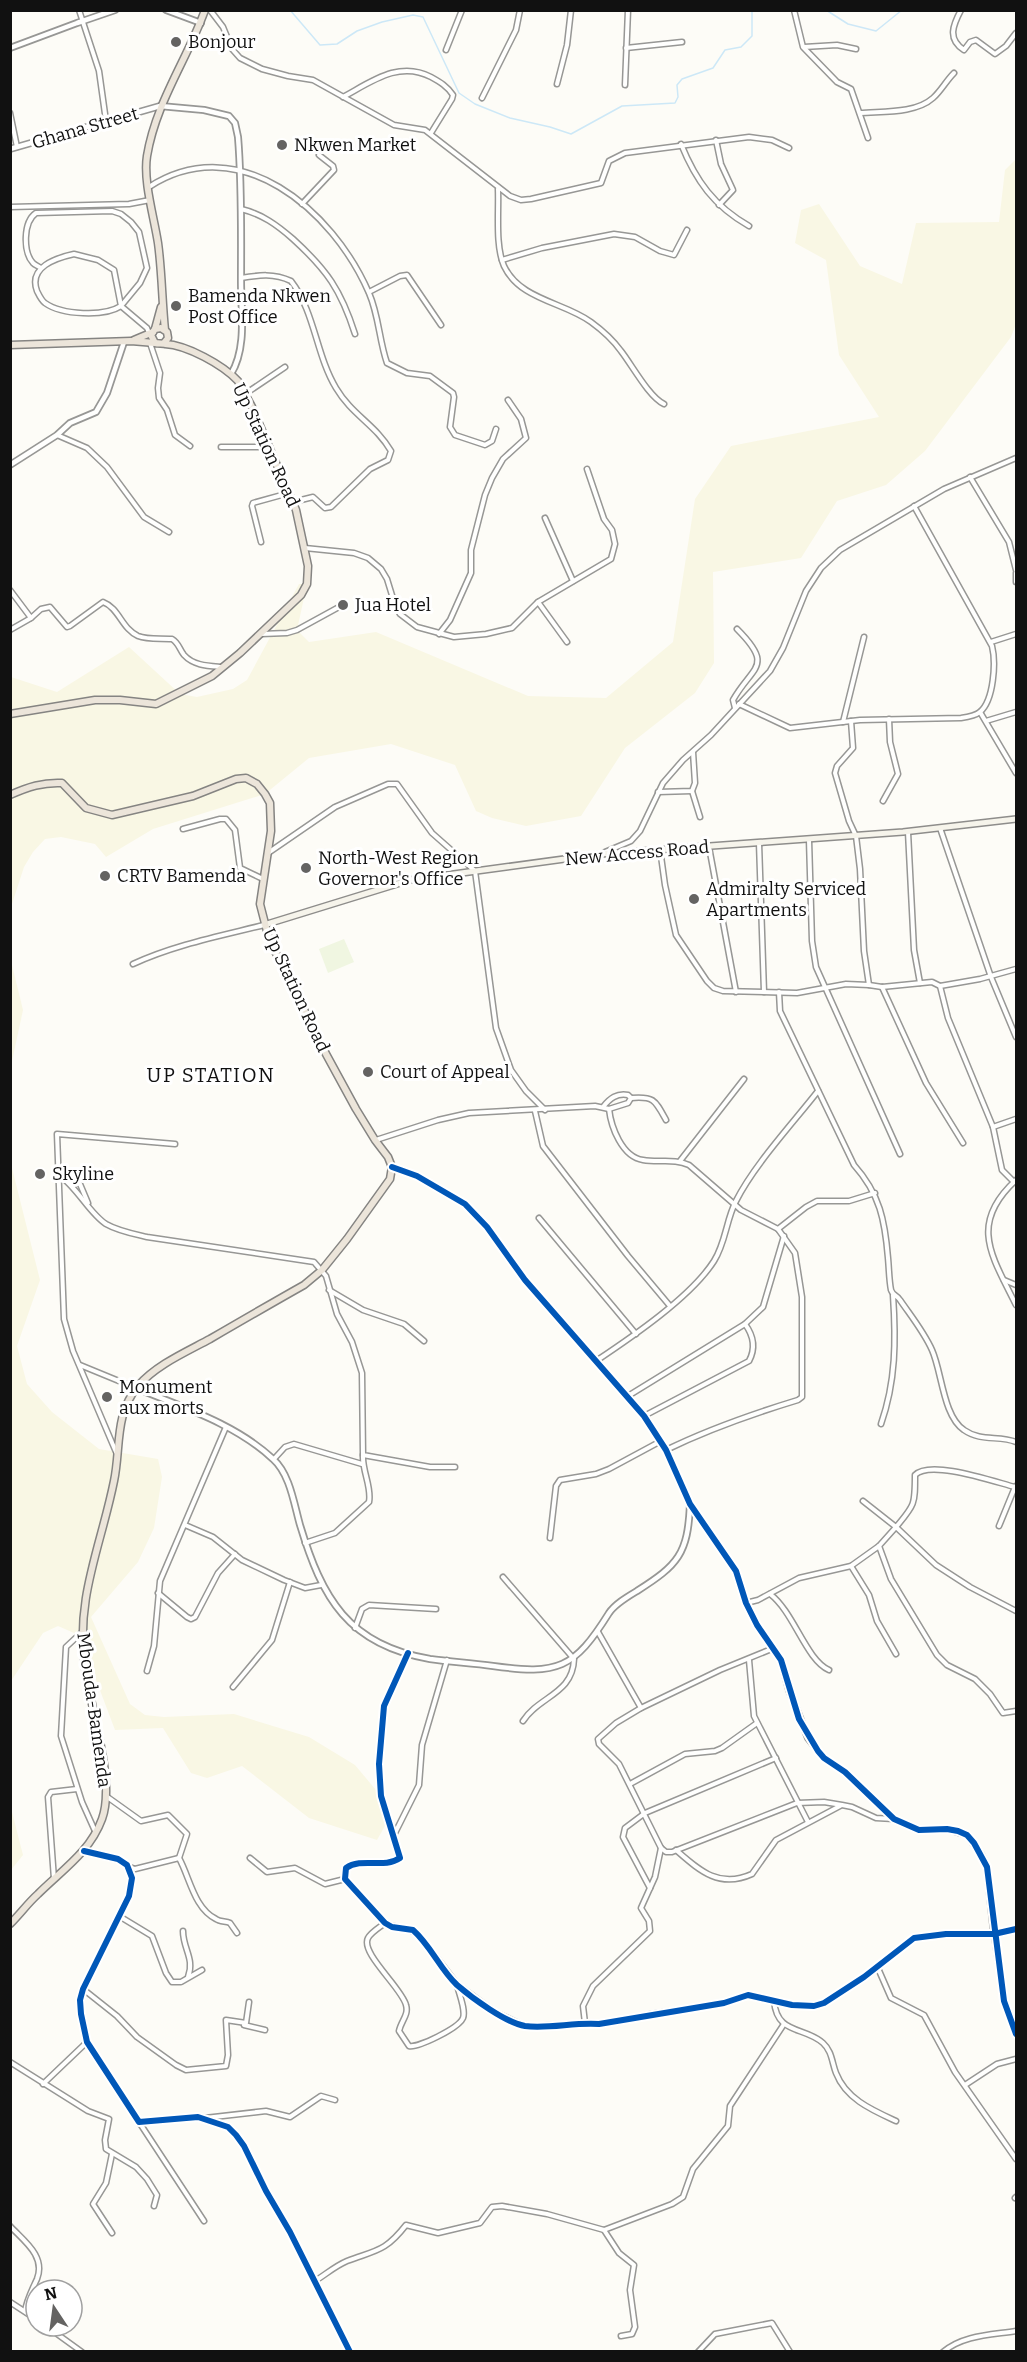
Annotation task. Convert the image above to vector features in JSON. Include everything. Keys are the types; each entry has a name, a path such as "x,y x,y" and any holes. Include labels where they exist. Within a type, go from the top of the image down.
{"highway":[{"path":"164,344 168,338 162,306 160,260 149,187 147,154 160,106 208,10"},
{"path":"152,343 152,332 162,306"},
{"path":"128,341 161,328 188,350"},
{"path":"10,345 128,341 164,344 188,350"},
{"name":"Up Station Road","path":"10,714 95,700 156,704 198,685 223,667 301,595 307,584 308,566 305,548 290,492 245,394 231,374 188,350"},
{"name":"Up Station Road","path":"10,795 31,786 62,783 86,808 112,815 194,796 236,779 246,778 261,789 270,803 271,831 260,904 264,925 276,957 326,1054 392,1167"},
{"path":"322,1270 390,1179 392,1167"},
{"name":"Mbouda-Bamenda","path":"10,1924 38,1893 84,1851 102,1819 106,1796 105,1773 85,1668 81,1633 87,1582 110,1501 121,1422 128,1403 144,1379 304,1285 322,1270"}],"main road":[{"name":"New Access Road","path":"264,925 410,880 602,854 908,832 1017,819"}],"street":[{"path":"79,10 99,71 106,121"},
{"path":"10,48 115,10"},
{"path":"166,10 201,23"},
{"path":"208,10 223,27 232,49 240,58 262,69 314,80 383,121 394,125 419,128 430,133 498,188 521,200 597,184 603,180 606,166 615,157 625,153 716,140 760,138 789,148"},
{"path":"446,50 462,10"},
{"path":"482,98 516,30 520,10"},
{"path":"556,84 567,45 571,10"},
{"path":"625,85 628,10"},
{"path":"794,10 803,47 837,82 851,89 868,138"},
{"path":"961,10 952,28 952,34 954,40 964,50 970,42 976,40 995,54 1017,33"},
{"path":"627,48 682,42"},
{"path":"803,47 837,45 856,49"},
{"path":"343,97 393,71 421,72 441,82 453,95 430,133"},
{"path":"860,113 913,108 925,104 954,73"},
{"path":"160,106 204,110 229,116 235,123 240,169 242,309 238,360 231,374"},
{"name":"Ghana Street","path":"10,149 160,106"},
{"path":"10,113 17,147"},
{"path":"716,140 721,164 733,190 719,205"},
{"path":"681,144 693,174 719,205 749,226"},
{"path":"302,204 334,170 333,166 319,155"},
{"path":"149,187 180,171 240,169 273,185 302,204 318,217 339,240 358,268 376,312 387,363 406,373 430,376 454,395 450,427 452,433 485,445 492,441 496,429"},
{"path":"498,188 502,260 509,274 532,293 583,316 598,328 619,348 654,397 663,404"},
{"path":"10,207 129,204 151,200"},
{"path":"241,209 276,223 317,261 332,279 346,307 355,334"},
{"path":"41,268 31,259 25,233 31,216 36,213 87,210 112,211 121,214 139,232 147,268 140,283 122,306 107,311 77,314 47,304 42,300 35,284 36,276 41,268 49,262 74,254 98,260 114,270 122,306 152,332"},
{"path":"502,260 542,248 614,234 635,237 665,253 674,255 687,230"},
{"path":"241,278 268,274 279,275 291,280 296,287 337,389 357,416 379,432 391,451 388,460 370,470 331,507 325,508 313,497 293,502"},
{"path":"369,292 406,274 441,325"},
{"path":"10,465 57,435 70,423 88,416 101,406 128,341"},
{"path":"152,343 160,373 159,398 167,410 174,435 190,446"},
{"path":"245,394 285,366"},
{"path":"439,634 450,620 471,573 471,550 485,495 492,478 503,459 526,438 521,419 508,400"},
{"path":"57,435 87,448 107,467 144,517 169,532"},
{"path":"221,447 270,447"},
{"path":"602,854 631,841 640,831 663,783 770,671 783,648 806,591 821,568 840,550 914,506 970,477 1017,458"},
{"path":"305,548 354,553 368,558 381,568 387,579 394,605 400,614 417,627 439,634 461,637 507,630 519,622 538,602 611,559 614,552 612,530 604,519 587,469"},
{"path":"970,477 1009,542 1017,571 1017,582"},
{"path":"261,542 253,503 290,492"},
{"path":"739,704 790,728 851,721 961,718 980,712 987,702 995,668 991,642 914,506"},
{"path":"545,518 573,581"},
{"path":"10,590 31,618"},
{"path":"10,630 31,618 41,609 50,607 67,627 103,602 112,607 126,626 138,636 172,639 176,641 183,654 196,663 223,667"},
{"path":"538,602 567,642"},
{"path":"260,634 287,633 297,630 339,607"},
{"path":"735,708 733,700 756,670 758,663 753,646 736,629"},
{"path":"991,642 1017,634"},
{"path":"843,722 864,637"},
{"path":"980,712 1017,773"},
{"path":"986,721 1017,712"},
{"path":"883,801 898,774 890,742 888,719"},
{"path":"851,721 853,748 837,766 836,773 849,821 856,836 868,985"},
{"path":"693,752 695,783 692,791 700,817"},
{"path":"268,853 335,807 388,784 397,784 432,833 475,871 496,1028 514,1076 545,1110"},
{"path":"658,792 692,791"},
{"path":"183,829 226,819 235,830 240,868 264,879"},
{"path":"940,828 991,977 1017,1037"},
{"path":"908,832 914,950 920,983"},
{"path":"809,840 813,952 816,967 900,1154"},
{"path":"759,843 764,992"},
{"path":"709,847 736,992"},
{"path":"660,849 676,935 714,988 736,992 797,993 846,984 882,987 932,982 940,986 991,977 1017,969"},
{"path":"133,964 183,947 264,925"},
{"path":"940,986 948,1018 993,1127 1002,1170 1015,1181 993,1208 987,1235 1004,1280 1017,1305"},
{"path":"882,987 926,1083 963,1143"},
{"path":"779,992 780,1011 854,1165 868,1180 875,1193 886,1226 893,1294 894,1366 891,1396 881,1424"},
{"path":"680,1161 744,1079"},
{"path":"596,1361 636,1334 703,1275 714,1260 726,1234 735,1202 748,1180 818,1091"},
{"path":"603,1107 612,1097 619,1094 628,1095 631,1098 650,1098 659,1107 666,1120"},
{"path":"375,1140 438,1120 469,1113 609,1108 628,1103 631,1098"},
{"path":"609,1108 619,1139 634,1157 642,1160 680,1161 689,1165 735,1202 741,1210 778,1229 798,1258 801,1287 802,1397 706,1431 666,1450"},
{"path":"535,1111 543,1146 628,1256 670,1306"},
{"path":"993,1127 1017,1119"},
{"path":"116,1453 79,1365 64,1319 57,1134 175,1144"},
{"path":"392,1167 417,1176 465,1204 487,1227 525,1280 644,1416 666,1450 690,1504 736,1571 746,1603 757,1626 781,1660 799,1719 824,1758 845,1772 894,1819 919,1830 958,1831 967,1835 974,1843 987,1867 1004,2001 1017,2034"},
{"path":"59,1175 67,1180 105,1223 121,1230 147,1237 314,1262 322,1270 337,1314 355,1350 362,1373 362,1464 370,1493 369,1502 335,1533 305,1543"},
{"path":"778,1229 806,1207 818,1201 849,1201 875,1193"},
{"path":"539,1218 636,1334"},
{"path":"628,1396 745,1324 763,1307 784,1236"},
{"path":"1004,1280 1017,1285"},
{"path":"329,1290 369,1313 404,1324 424,1341"},
{"path":"893,1294 898,1297 907,1313 926,1336 933,1352 948,1407 959,1426 980,1438 1002,1438 1017,1442"},
{"path":"644,1416 750,1361 753,1351 752,1339 745,1324"},
{"path":"79,1365 226,1427 274,1459 286,1479 305,1543 321,1586 338,1610 355,1629 376,1641 429,1659 525,1670 560,1667 574,1659 598,1632 610,1610 671,1567 685,1547 690,1504"},
{"path":"147,1671 154,1646 157,1593 160,1581 226,1427"},
{"path":"550,1538 556,1486 560,1480 596,1474 609,1469 661,1441"},
{"path":"274,1459 285,1447 294,1444 362,1464"},
{"path":"363,1455 430,1467 455,1467"},
{"path":"746,1603 770,1594 799,1578 851,1566 879,1546 909,1512 916,1498 915,1475 924,1470 938,1469 1016,1486 999,1526"},
{"path":"863,1501 896,1527 936,1565 970,1587 1017,1611"},
{"path":"185,1525 213,1537 250,1564 290,1582 305,1588 321,1586"},
{"path":"879,1546 891,1579 942,1661 975,1679 990,1694 1003,1713 1017,1711"},
{"path":"157,1593 187,1617 191,1619 195,1617 218,1574 235,1554"},
{"path":"851,1566 869,1595 877,1621 896,1654"},
{"path":"502,1577 574,1659 574,1666 563,1688 529,1711 523,1721"},
{"path":"233,1687 272,1640 290,1582"},
{"path":"770,1594 785,1608 815,1656 824,1668 829,1670"},
{"path":"355,1629 363,1609 369,1605 436,1610"},
{"path":"598,1632 641,1708"},
{"path":"81,1633 66,1647 60,1726 63,1746 77,1789 95,1832"},
{"path":"774,1648 720,1670 641,1708 616,1723 597,1740 620,1764 661,1848 666,1852 676,1850 796,1803 824,1802 852,1807 876,1818 894,1819"},
{"path":"408,1653 390,1691 382,1724 379,1780 381,1796 400,1858 392,1862 352,1864 346,1868 345,1879 385,1923 392,1927 413,1930 457,1984 495,2012 522,2025 617,2022 651,2014 724,2003 748,1995 803,2007 824,2003 864,1977 914,1938 946,1934 994,1934 1017,1929"},
{"path":"749,1659 752,1710 796,1803 808,1822"},
{"path":"393,1835 419,1785 422,1745 447,1660"},
{"path":"630,1784 685,1754 715,1751 757,1722"},
{"path":"650,1888 626,1843 623,1832 645,1813 776,1758"},
{"path":"54,1880 48,1797 51,1792 77,1789"},
{"path":"106,1796 141,1821 165,1815 171,1816 188,1834 179,1858 192,1890 201,1905 215,1919 230,1923 237,1933"},
{"path":"676,1850 702,1873 711,1877 748,1876 752,1874 776,1840 842,1805"},
{"path":"585,2023 583,2006 593,1986 650,1931 649,1921 641,1908 655,1877 661,1848"},
{"path":"84,1851 118,1859 135,1869 179,1858"},
{"path":"250,1858 267,1872 295,1868 325,1884 345,1879"},
{"path":"127,1865 132,1878 132,1887 83,1989 80,2000 87,2042 204,2222"},
{"path":"119,1916 152,1936 166,1973 172,1982 181,1982 202,1970"},
{"path":"385,1923 368,1936 367,1945 371,1955 405,2000 407,2012 399,2031 409,2046 416,2046 461,2021 463,2015 457,1984"},
{"path":"183,1930 184,1942 192,1967 188,1978"},
{"path":"877,1966 891,1998 924,2015 951,2065 1017,2159"},
{"path":"83,1989 144,2042 161,2052 169,2061 186,2070 226,2066 228,2055 226,2020"},
{"path":"774,2001 775,2013 784,2024 825,2044 843,2087 867,2108 896,2121"},
{"path":"226,2020 246,2023 249,2002"},
{"path":"226,2020 265,2030"},
{"path":"315,2282 347,2261 374,2253 384,2247 406,2225 438,2233 480,2223 496,2205 547,2214 604,2230 672,2204 683,2197 693,2169 729,2126 730,2106 784,2024"},
{"path":"43,2084 87,2042"},
{"path":"965,2085 998,2064 1017,2059"},
{"path":"10,2062 88,2111 109,2120 105,2145 112,2154 125,2158 147,2179 157,2197 154,2206"},
{"path":"204,2118 266,2110 290,2117 321,2096 334,2100"},
{"path":"140,2122 194,2116 228,2127 244,2146 350,2352"},
{"path":"111,2233 93,2204 106,2183 112,2154"},
{"path":"10,2226 28,2243 39,2263 40,2272 37,2278"},
{"path":"604,2230 619,2253 634,2265 630,2290 635,2327 632,2334 621,2336"},
{"path":"10,2302 24,2310"},
{"path":"698,2352 714,2334 772,2322 790,2352"},
{"path":"942,2352 952,2344 968,2338 1017,2331"},
{"path":"63,2338 82,2352"}],"shaded area":[{"path":"1016,159 1016,324 1011,337 925,451 886,485 837,501 801,558 713,572 714,663 695,693 625,748 581,816 526,826 492,818 476,811 455,765 391,744 309,758 265,794 153,829 106,857 95,844 61,837 45,839 33,852 24,867 11,907 11,677 57,692 129,647 180,694 197,697 233,689 247,680 299,584 307,584 297,630 309,642 376,632 528,696 606,698 673,642 695,499 731,446 879,417 839,355 826,260 795,243 801,210 819,204 860,266 902,284 916,223 999,222 1005,170"},
{"path":"11,961 23,1010 11,1066"},
{"path":"10,1160 40,1280 17,1346 27,1384 52,1412 99,1449 158,1459 162,1477 154,1528 138,1562 91,1617 130,1704 145,1715 164,1717 234,1714 309,1737 355,1765 381,1796 386,1824 377,1840 309,1818 242,1766 207,1778 191,1773 163,1728 115,1730 84,1648 74,1633 58,1626 43,1633 11,1681"},
{"path":"11,1808 23,1855 10,1870"}],"green space":[{"path":"344,939 354,962 328,973 319,949"}],"waterway":[{"path":"290,10 320,45 337,44 357,31 382,22 413,15 423,17 459,93 475,104 510,118 571,134 622,106 675,103 678,97 677,85 682,79 713,68 725,50 741,47 752,36 752,10"},
{"path":"826,10 848,24 876,31 902,10"}],"cycle path":[{"path":"392,1167 417,1176 465,1204 487,1227 525,1280 644,1416 666,1450 690,1504 736,1571 746,1603 757,1625 781,1660 799,1719 824,1758 845,1772 894,1819 919,1830 958,1831 967,1835 974,1843 987,1867 1004,2001 1016,2034"},
{"path":"408,1653 384,1706 379,1764 381,1796 400,1858 387,1863 352,1865 346,1868 345,1879 385,1923 392,1927 413,1930 457,1985 480,2003 508,2020 534,2027 599,2024 724,2003 748,1995 792,2005 814,2006 824,2003 864,1977 914,1938 946,1934 994,1934 1016,1929"},
{"path":"84,1851 118,1859 127,1865 132,1878 129,1896 83,1989 80,2000 81,2014 87,2042 139,2122 198,2117 228,2127 236,2135 290,2232 350,2352"}],"place":[{"name":"Bonjour","path":"176,42"},
{"name":"Nkwen Market","path":"282,145"},
{"name":"Bamenda Nkwen Post Office","path":"176,306"},
{"name":"Jua Hotel","path":"343,605"},
{"name":"North-West Region Governor's Office","path":"306,868"},
{"name":"CRTV Bamenda","path":"105,876"},
{"name":"Admiralty Serviced Apartments","path":"694,899"},
{"name":"Court of Appeal","path":"368,1072"},
{"name":"Skyline","path":"40,1174"},
{"name":"Monument aux morts","path":"107,1397"}],"district":[{"name":"UP STATION","path":"211,1075"}]}
